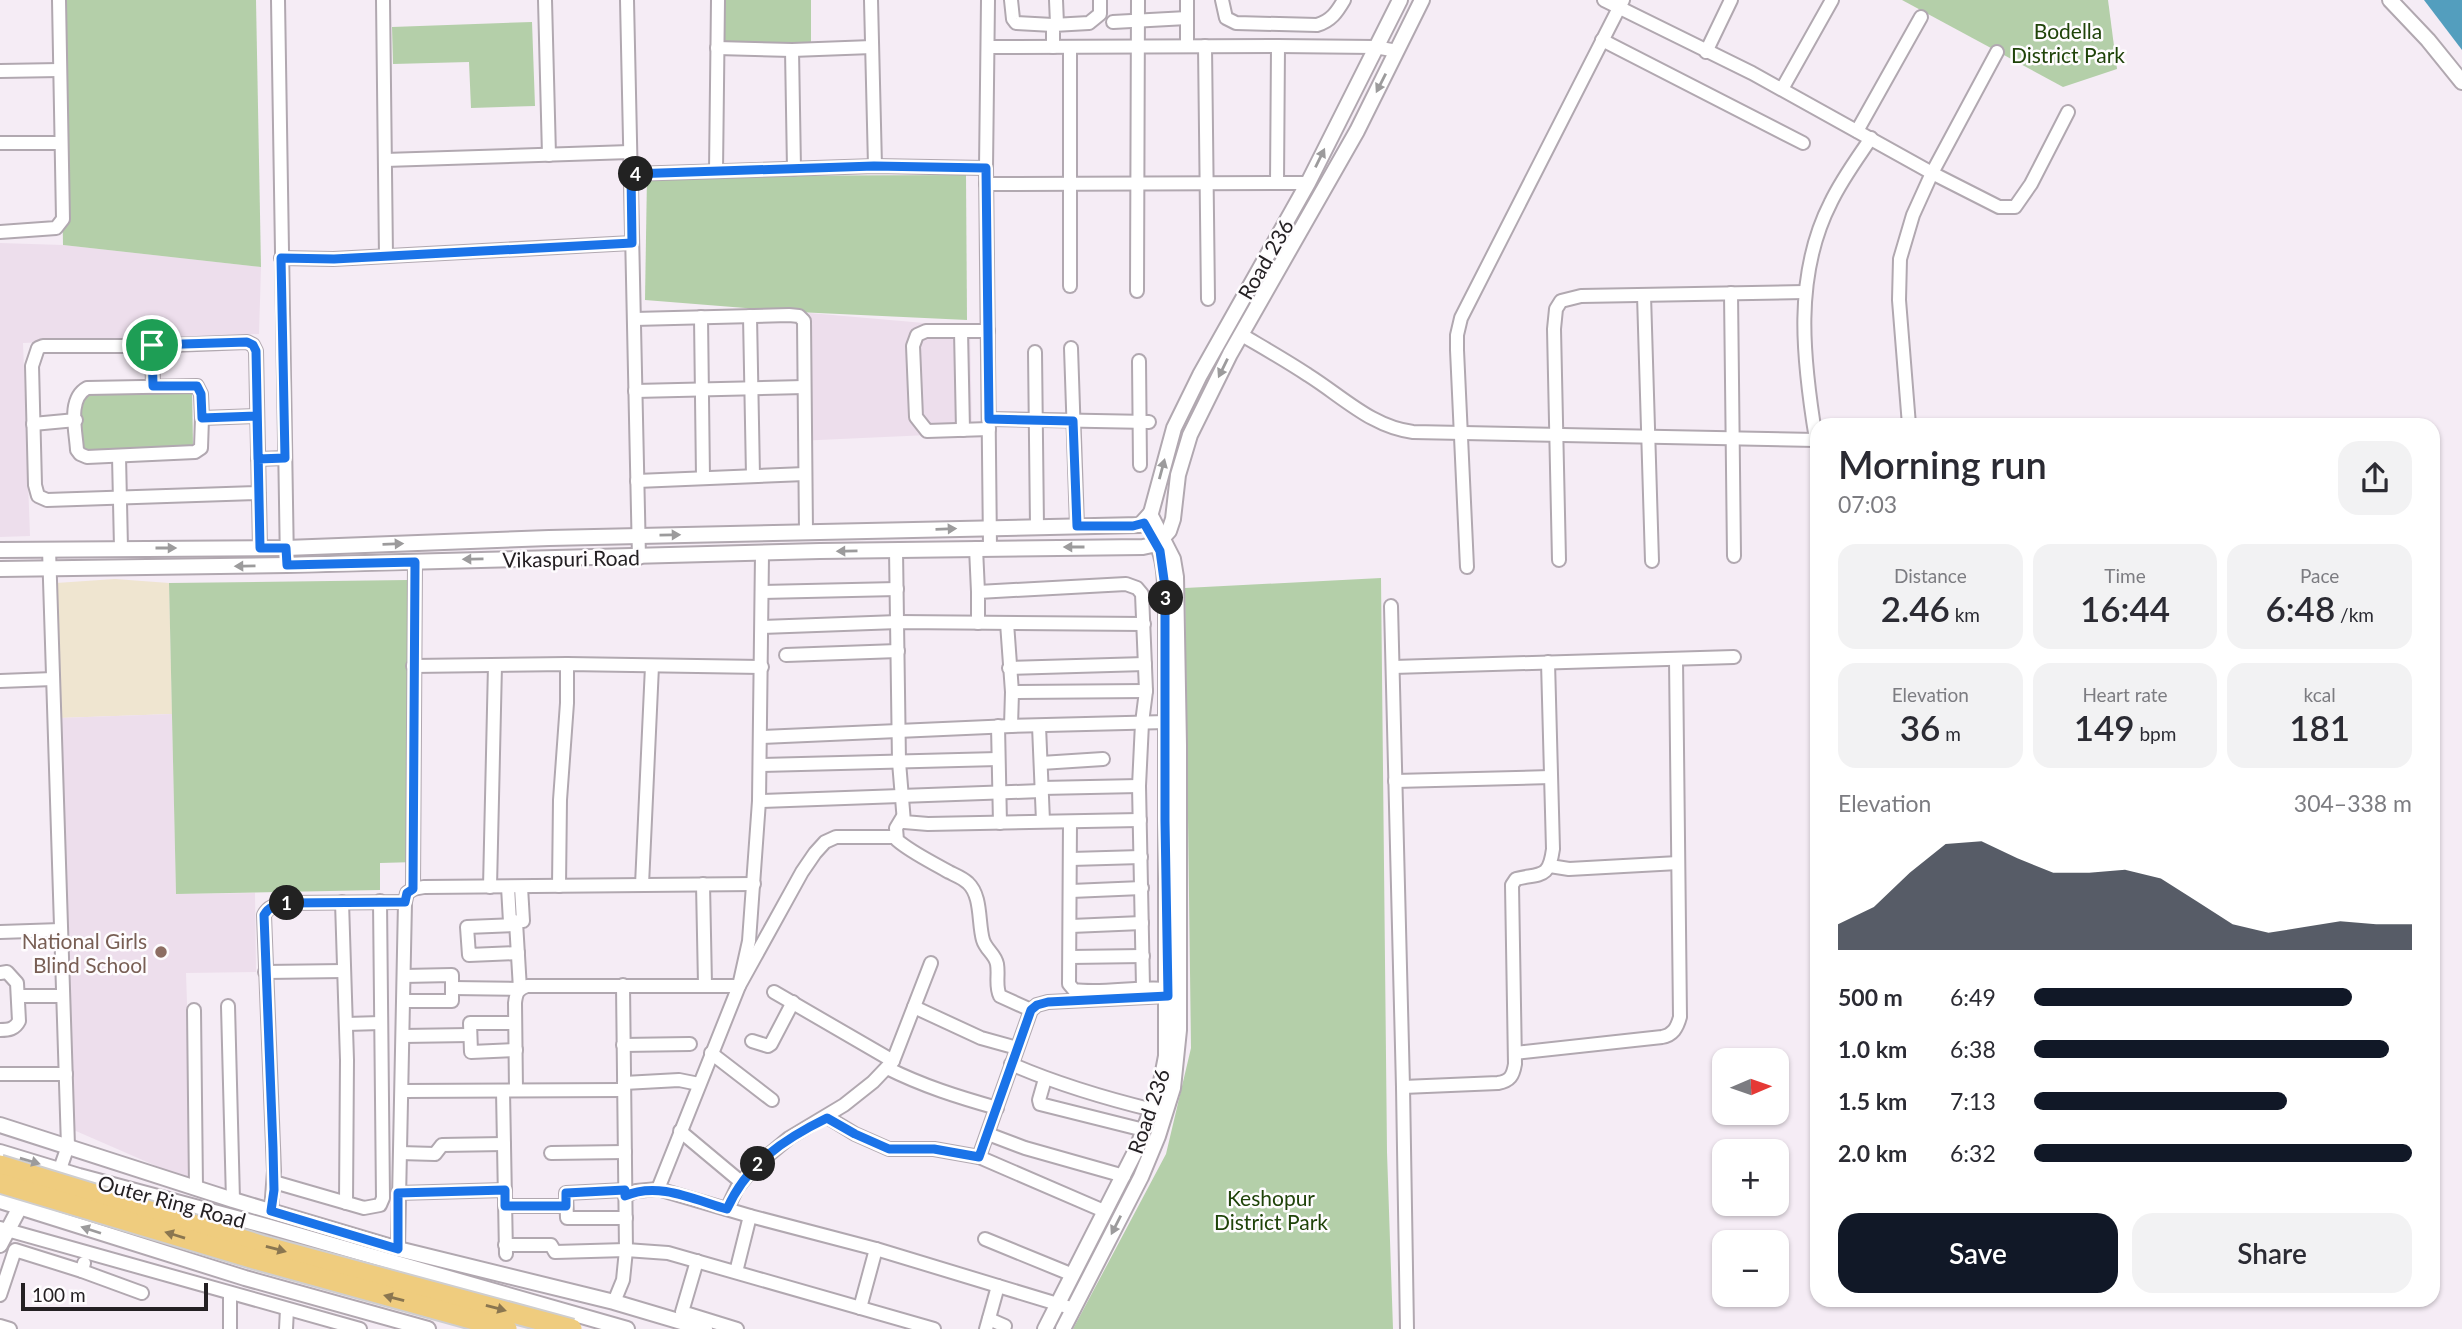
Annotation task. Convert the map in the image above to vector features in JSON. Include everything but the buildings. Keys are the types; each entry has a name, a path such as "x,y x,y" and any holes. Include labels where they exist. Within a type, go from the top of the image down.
{"main road":[{"name":"Outer Ring Road","path":"0,1165 264,1246 572,1329"},
{"name":"Outer Ring Road","path":"0,1182 261,1261 507,1329"}],"street":[{"path":"0,232 56,228 61,224 64,214 59,0"},
{"path":"278,0 287,565"},
{"path":"383,0 386,256"},
{"path":"545,0 548,155"},
{"path":"627,0 639,558"},
{"path":"716,171 718,0"},
{"path":"871,0 874,166"},
{"path":"978,623 983,548 990,527 986,184 988,0"},
{"path":"1011,0 1016,23 1055,24 1089,23 1100,14 1100,0"},
{"path":"1053,47 1056,0"},
{"path":"1138,0 1138,291"},
{"path":"1187,0 1187,46"},
{"path":"1222,0 1226,18 1236,23 1317,25 1335,15 1344,0"},
{"name":"Road 236","path":"1045,1329 1124,1176 1153,1110 1166,1056 1168,993 1165,587 1160,551 1142,521 1174,428 1200,375 1308,183 1400,0"},
{"path":"1063,1329 1137,1184 1167,1112 1177,1064 1179,745 1175,578 1173,559 1155,543 1173,519 1178,475 1190,435 1230,354 1357,131 1422,0"},
{"path":"1604,0 1621,4 1999,207 2015,207 2031,184 2068,112"},
{"path":"1706,52 1731,0"},
{"path":"1782,89 1832,0"},
{"path":"2390,0 2428,40 2462,82"},
{"path":"1467,567 1457,350 1461,318 1621,4"},
{"path":"1857,131 1920,17"},
{"path":"1114,22 1187,18"},
{"path":"1326,22 1326,47"},
{"path":"1602,40 1803,143"},
{"path":"1205,46 1208,299"},
{"path":"988,47 1278,46 1375,47 1397,51"},
{"path":"1277,183 1278,46"},
{"path":"718,48 792,50 872,47"},
{"path":"1070,47 1070,286"},
{"path":"792,50 794,169"},
{"path":"1908,418 1899,300 1900,259 1913,215 1932,173 1997,52"},
{"path":"0,71 60,70"},
{"path":"1813,418 1805,362 1805,292 1819,229 1830,203 1871,138"},
{"path":"0,143 61,143"},
{"path":"385,160 630,152"},
{"path":"631,174 874,166 986,168"},
{"path":"986,184 1308,183"},
{"path":"281,258 334,259 632,243"},
{"path":"1559,560 1554,329 1556,309 1561,301 1581,296 1805,292"},
{"path":"1731,293 1734,556"},
{"path":"1644,295 1652,561"},
{"path":"634,319 789,315 799,316 804,321 806,532"},
{"path":"750,316 752,476"},
{"path":"701,317 703,478"},
{"path":"988,331 926,331 917,335 913,346 916,417 920,425 927,430 962,430 989,424 1037,420 1145,422"},
{"path":"961,331 962,430"},
{"path":"1242,335 1309,375 1378,423 1395,430 1810,439"},
{"path":"259,493 47,500 38,496 35,485 32,366 38,348 247,342 253,345 256,351 257,416 259,493 260,548"},
{"path":"152,345 153,386"},
{"path":"1071,348 1077,526"},
{"path":"1035,352 1037,527"},
{"path":"1139,361 1145,422 1140,465"},
{"path":"197,386 201,394 202,418 201,448 198,451 87,457 77,450 75,405 78,395 87,388 197,386"},
{"path":"635,391 804,387"},
{"path":"202,418 257,416"},
{"path":"33,424 76,421"},
{"path":"119,456 121,548"},
{"path":"258,459 285,458"},
{"path":"637,481 805,474"},
{"name":"Vikaspuri Road","path":"0,550 286,548 638,536 1077,526 1142,521"},
{"name":"Vikaspuri Road","path":"0,569 639,558 1155,543"},
{"path":"49,549 68,1146 60,1169"},
{"path":"896,550 902,818 896,828 896,837 902,844 967,882 977,898 984,941 995,958 997,990 1000,996 1031,1010"},
{"path":"738,986 749,941 759,801 762,554"},
{"path":"413,889 415,562"},
{"path":"978,593 1126,584 1137,588 1142,594 1146,691 1139,786 1143,987"},
{"path":"762,592 897,589"},
{"path":"1391,606 1407,1329"},
{"path":"762,627 898,622 1144,624"},
{"path":"1000,823 998,760 1012,692 1007,623"},
{"path":"786,655 898,651"},
{"path":"1392,667 1734,657"},
{"path":"1515,1052 1662,1037 1674,1032 1680,1017 1676,659"},
{"path":"1403,1087 1504,1082 1513,1074 1515,1052 1512,885 1516,879 1540,876 1550,866 1553,849 1548,663"},
{"path":"413,666 567,664 762,667"},
{"path":"559,886 560,800 568,703 567,664"},
{"path":"1009,668 1145,664"},
{"path":"490,887 495,666"},
{"path":"642,885 652,666"},
{"path":"0,681 52,679"},
{"path":"1012,692 1146,691"},
{"path":"761,737 1166,722"},
{"path":"1039,726 1043,821"},
{"path":"1041,764 1103,759"},
{"path":"760,765 998,760"},
{"path":"1395,781 1551,777"},
{"path":"759,801 1139,786"},
{"path":"902,818 908,824 1140,820"},
{"path":"1070,822 1069,984 1074,990 1094,992 1143,987 1168,993"},
{"path":"658,1189 738,986 802,872 825,842 836,837 896,837"},
{"path":"1071,859 1141,857"},
{"path":"1550,866 1569,870 1678,863"},
{"path":"703,884 705,985"},
{"path":"398,1249 407,893 413,889 490,887 754,884"},
{"path":"514,887 510,922 516,923"},
{"path":"1071,891 1142,888"},
{"path":"274,1182 373,1208 380,1205 383,1198 380,901"},
{"path":"342,902 346,1024 346,1203"},
{"path":"271,1211 274,1182 264,915 267,909 288,903 405,902"},
{"path":"516,923 520,989 515,1003 516,1050 504,1144 505,1250 551,1245 555,1252 626,1250 668,1253 860,1308 906,1325 934,1329"},
{"path":"516,923 467,928 469,955 517,953"},
{"path":"1071,926 1142,923"},
{"path":"0,932 61,930"},
{"path":"1070,957 1143,956"},
{"path":"727,1209 741,1182 754,1167 789,1138 827,1118 890,1064 931,963"},
{"path":"265,972 344,971"},
{"path":"0,973 7,972 17,983 19,1021 9,1030 0,1030"},
{"path":"404,976 452,975 452,1001 404,1001"},
{"path":"614,1302 622,1279 626,1250 623,985"},
{"path":"452,988 738,986"},
{"path":"774,992 890,1064 943,1093 997,1108"},
{"path":"979,1157 1031,1010 1048,1002 1168,993"},
{"path":"18,996 63,996"},
{"path":"752,1041 768,1046 771,1044 793,1002"},
{"path":"228,1006 233,1200"},
{"path":"914,1007 981,1038 1017,1048"},
{"path":"194,1010 196,1187"},
{"path":"346,1024 381,1023"},
{"path":"515,1023 470,1023 469,1035 471,1052 516,1050"},
{"path":"403,1036 469,1035"},
{"path":"623,1045 690,1044"},
{"path":"711,1052 772,1100"},
{"path":"1011,1064 1045,1079 1099,1097 1153,1110"},
{"path":"0,1074 66,1074"},
{"path":"1045,1079 1040,1104 1144,1130"},
{"path":"402,1091 624,1087 679,1080 698,1084"},
{"path":"827,1118 889,1149 934,1149 979,1157 1104,1211"},
{"path":"0,1125 233,1200 398,1249 614,1302 705,1329"},
{"path":"680,1131 741,1182"},
{"path":"988,1134 1026,1148 1124,1176 1137,1184"},
{"path":"400,1153 435,1154 442,1145 504,1144"},
{"name":"Outer Ring Road","path":"0,1152 79,1177 270,1227 626,1329"},
{"path":"551,1153 625,1152"},
{"path":"65,1222 79,1177"},
{"path":"626,1217 567,1218 566,1193 625,1193 658,1189 876,1249 1074,1309"},
{"path":"116,1238 128,1190"},
{"path":"398,1193 505,1190"},
{"path":"2,1205 20,1208 245,1278 428,1329"},
{"path":"505,1206 566,1206"},
{"path":"0,1245 5,1229 20,1208"},
{"path":"736,1272 750,1216"},
{"path":"5,1229 335,1325 360,1329"},
{"path":"985,1240 1074,1272"},
{"path":"860,1308 876,1249"},
{"path":"0,1295 15,1250 142,1293"},
{"path":"82,1271 86,1253"},
{"path":"697,1261 682,1312 737,1329"},
{"path":"998,1286 987,1324 1005,1326"},
{"path":"230,1293 230,1329"},
{"path":"286,1329 287,1309"},
{"path":"0,1326 10,1329"}],"shaded area":[{"path":"0,243 63,245 261,267 259,334 23,343 30,536 0,537"},
{"path":"798,312 970,327 972,433 797,441"},
{"path":"115,579 169,583 172,714 59,718 56,583"},
{"name":"National Girls Blind School","path":"172,714 176,894 255,893 256,972 186,973 193,1182 69,1128 59,718"}],"green space":[{"path":"59,0 256,0 261,267 63,245"},
{"path":"718,0 811,0 811,42 719,43"},
{"name":"Bodella District Park","path":"1902,0 2108,0 2117,69 2063,87"},
{"path":"532,22 535,106 471,108 469,62 393,64 392,27"},
{"path":"966,175 967,320 797,312 645,300 647,176"},
{"path":"192,387 193,446 81,450 80,391"},
{"name":"Keshopur District Park","path":"1381,578 1387,1152 1393,1329 1073,1329 1166,1154 1191,1048 1185,588"},
{"path":"408,580 416,862 380,863 380,890 176,894 169,583"}],"water":[{"path":"2424,0 2462,0 2462,50"}],"place":[{"name":"National Girls Blind School","path":"161,952"}],"route":[{"path":"152,345 153,386 197,386 201,394 202,418 257,416 258,459 285,458 281,258 334,259 632,243 631,174 874,166 986,168 989,419 1073,421 1077,526 1133,526 1144,523 1160,551 1166,608 1168,996 1048,1002 1031,1010 979,1157 934,1149 889,1149 827,1118 789,1138 754,1167 737,1188 727,1209 658,1189 636,1191 625,1196 625,1190 566,1193 566,1206 505,1206 505,1190 398,1193 398,1249 271,1211 274,1190 264,915 267,909 274,905 288,903 405,902 407,893 413,889 415,562 287,565 286,548 260,548 257,416 256,351 253,345 247,342 152,345"}]}
